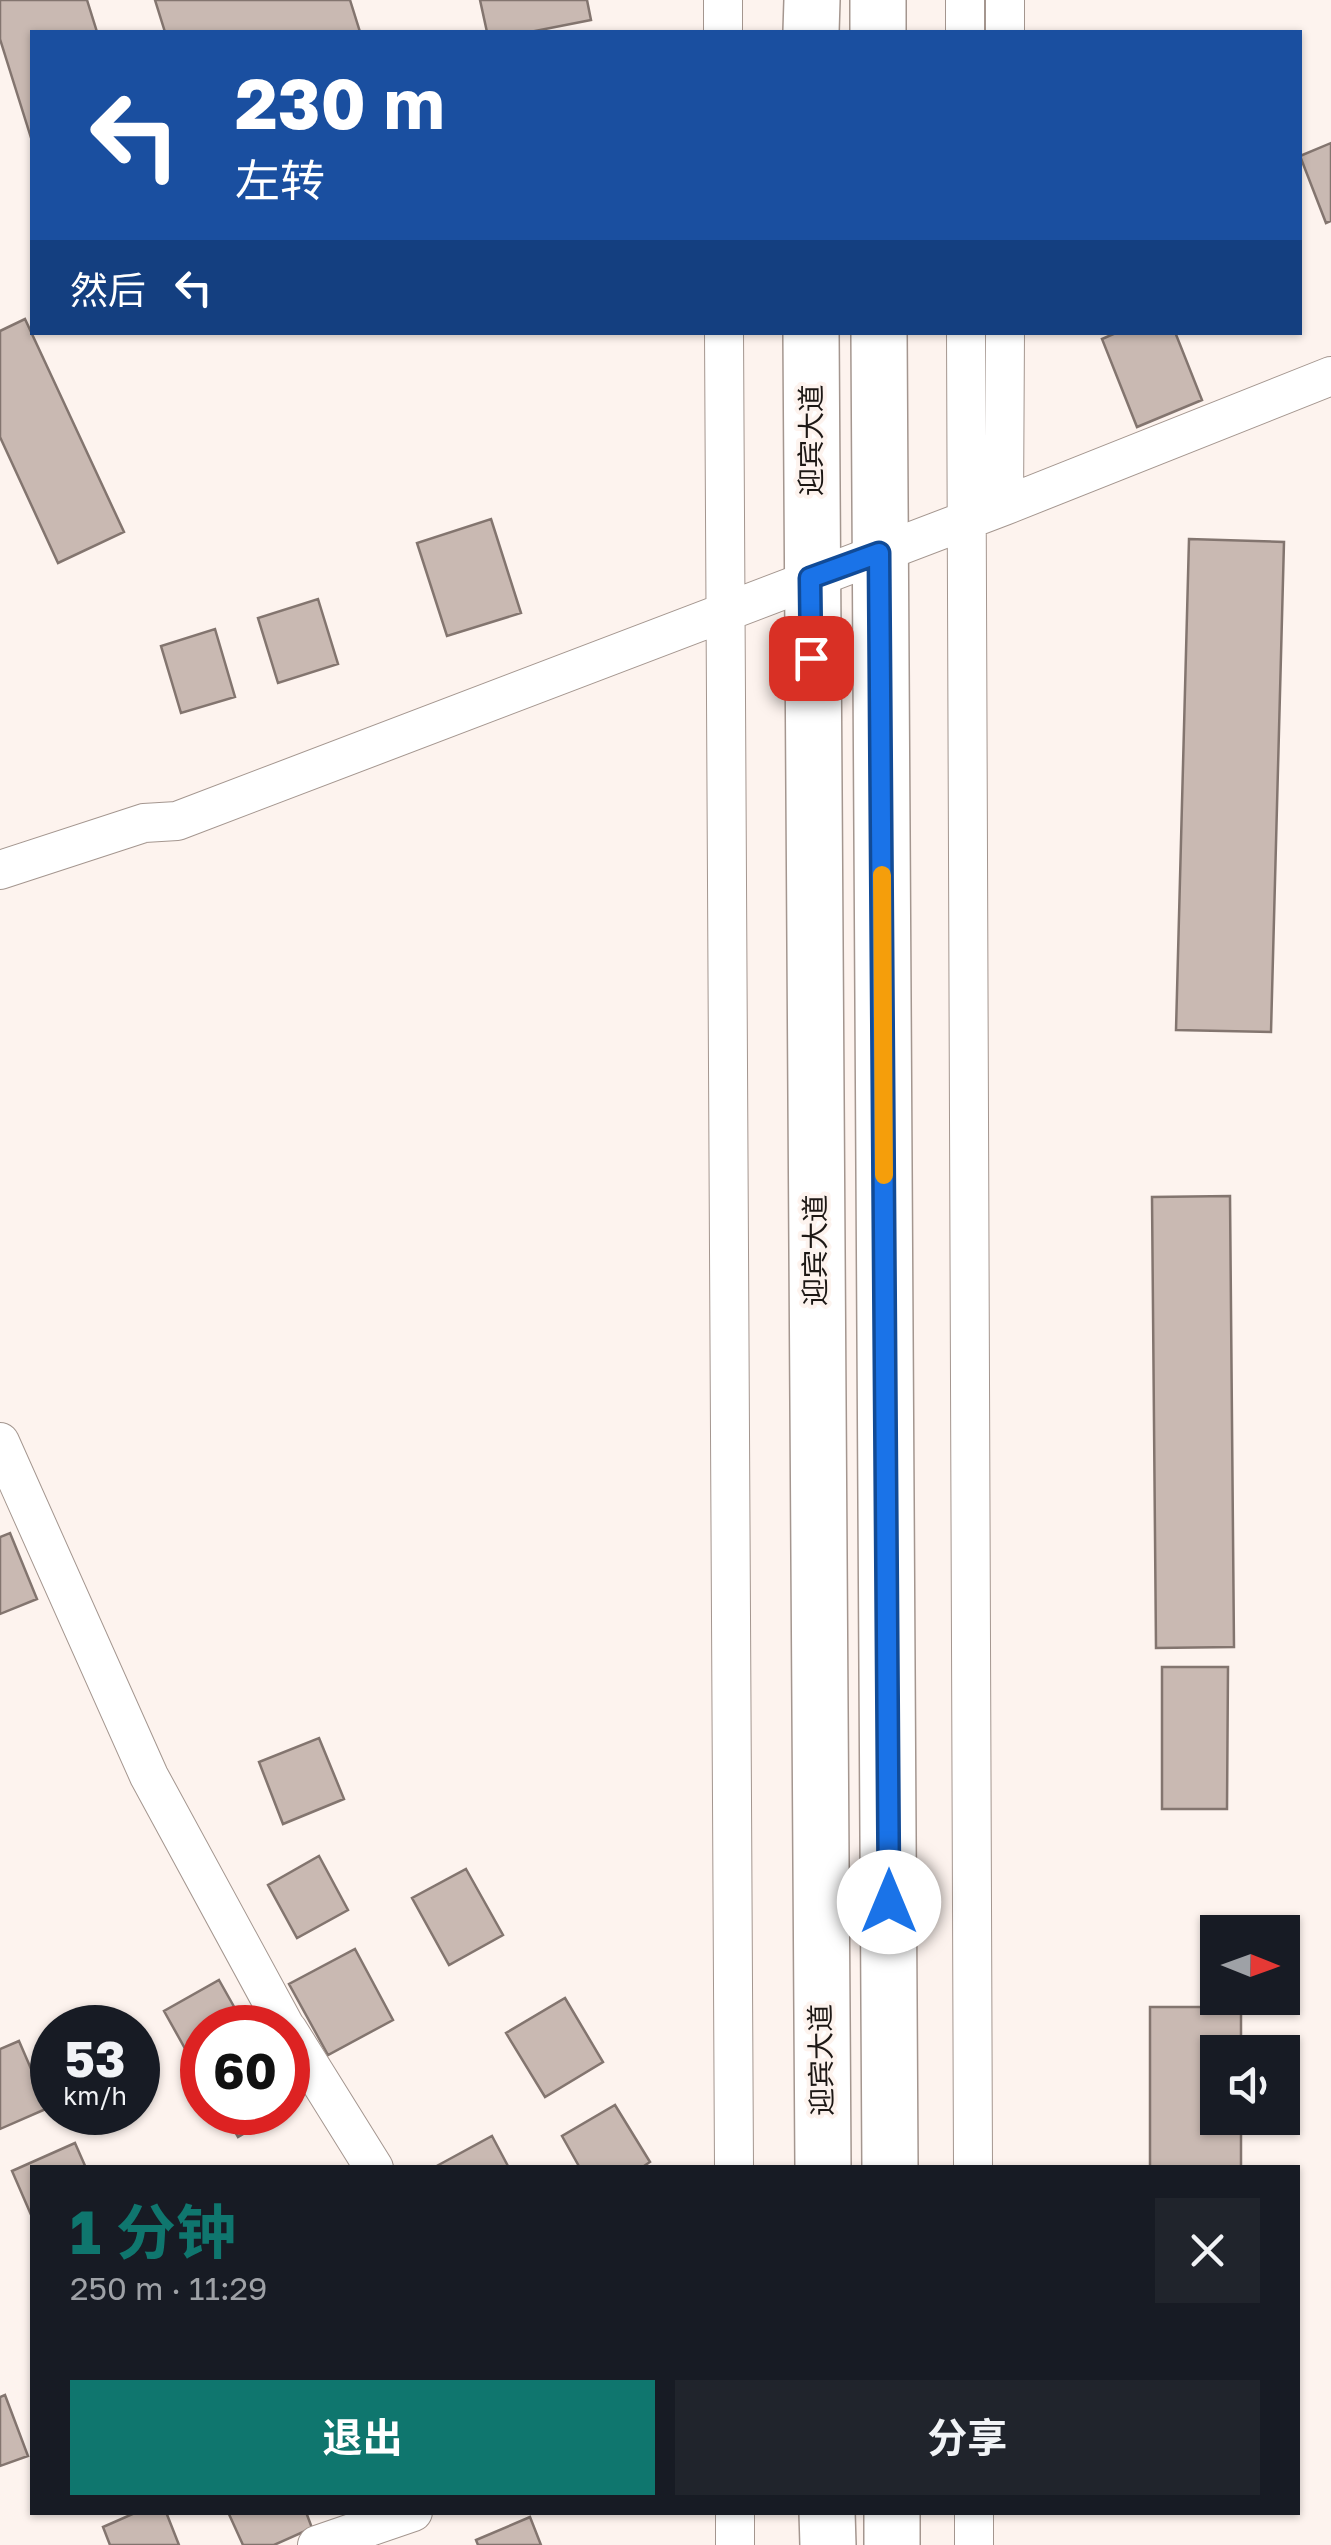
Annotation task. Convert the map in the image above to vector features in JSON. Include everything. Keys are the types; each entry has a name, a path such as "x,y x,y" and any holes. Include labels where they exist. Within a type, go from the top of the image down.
{"main road":[{"path":"812,0 812,30"},
{"path":"878,0 878,30"},
{"name":"迎宾大道","path":"811,335 823,2165"},
{"path":"879,335 890,2165"},
{"path":"827,2515 828,2545"},
{"path":"892,2515 892,2545"}],"street":[{"path":"723,0 723,30"},
{"path":"965,0 965,30"},
{"path":"1005,30 1006,0"},
{"path":"724,335 734,2165"},
{"path":"966,335 973,2165"},
{"path":"1004,335 1004,506"},
{"path":"0,870 144,823 177,820 1004,506 1331,376"},
{"path":"0,1442 149,1776 274,2005"},
{"path":"310,2066 372,2165"},
{"path":"317,2545 403,2515"},
{"path":"735,2515 735,2545"},
{"path":"974,2515 974,2545"}],"building":[{"path":"0,0 87,0 96,30 30,30 30,135 0,39"},
{"path":"155,0 350,0 359,30 164,30"},
{"path":"480,0 587,0 591,20 540,30 487,30"},
{"path":"1331,143 1331,221 1326,223 1302,161 1302,155"},
{"path":"25,319 124,532 58,563 0,437 0,331"},
{"path":"1111,335 1176,335 1202,400 1137,427 1102,339"},
{"path":"491,519 521,613 447,636 417,543"},
{"path":"1189,539 1284,542 1271,1032 1176,1030"},
{"path":"318,599 338,664 278,683 258,618"},
{"path":"215,629 235,697 181,713 161,646"},
{"path":"1230,1196 1234,1647 1156,1648 1152,1197"},
{"path":"10,1533 37,1599 0,1614 0,1537"},
{"path":"1162,1667 1228,1667 1227,1809 1162,1809"},
{"path":"319,1738 344,1799 283,1824 259,1762"},
{"path":"319,1856 348,1910 297,1938 268,1885"},
{"path":"466,1869 503,1935 449,1965 412,1898"},
{"path":"355,1949 393,2020 328,2055 310,2022 310,2005 301,2005 289,1984"},
{"path":"219,1980 233,2005 180,2005 180,2040 164,2011"},
{"path":"565,1998 603,2062 545,2097 506,2033"},
{"path":"1150,2007 1200,2007 1200,2015 1241,2015 1241,2035 1200,2035 1200,2135 1241,2135 1241,2165 1150,2165"},
{"path":"19,2041 30,2066 30,2116 0,2129 0,2049"},
{"path":"615,2105 650,2162 578,2165 562,2136"},
{"path":"492,2136 507,2165 439,2165"},
{"path":"75,2143 85,2165 30,2165 30,2212 12,2171"},
{"path":"5,2395 28,2456 0,2466 0,2397"},
{"path":"130,2515 167,2515 179,2545 110,2545 103,2527"},
{"path":"229,2515 307,2515 312,2528 274,2545 243,2545"},
{"path":"530,2517 541,2545 478,2545 476,2540"}],"slow traffic":[{"path":"882,875 884,1175"}],"route":[{"path":"811,658 810,578 879,553 889,1902"}]}
